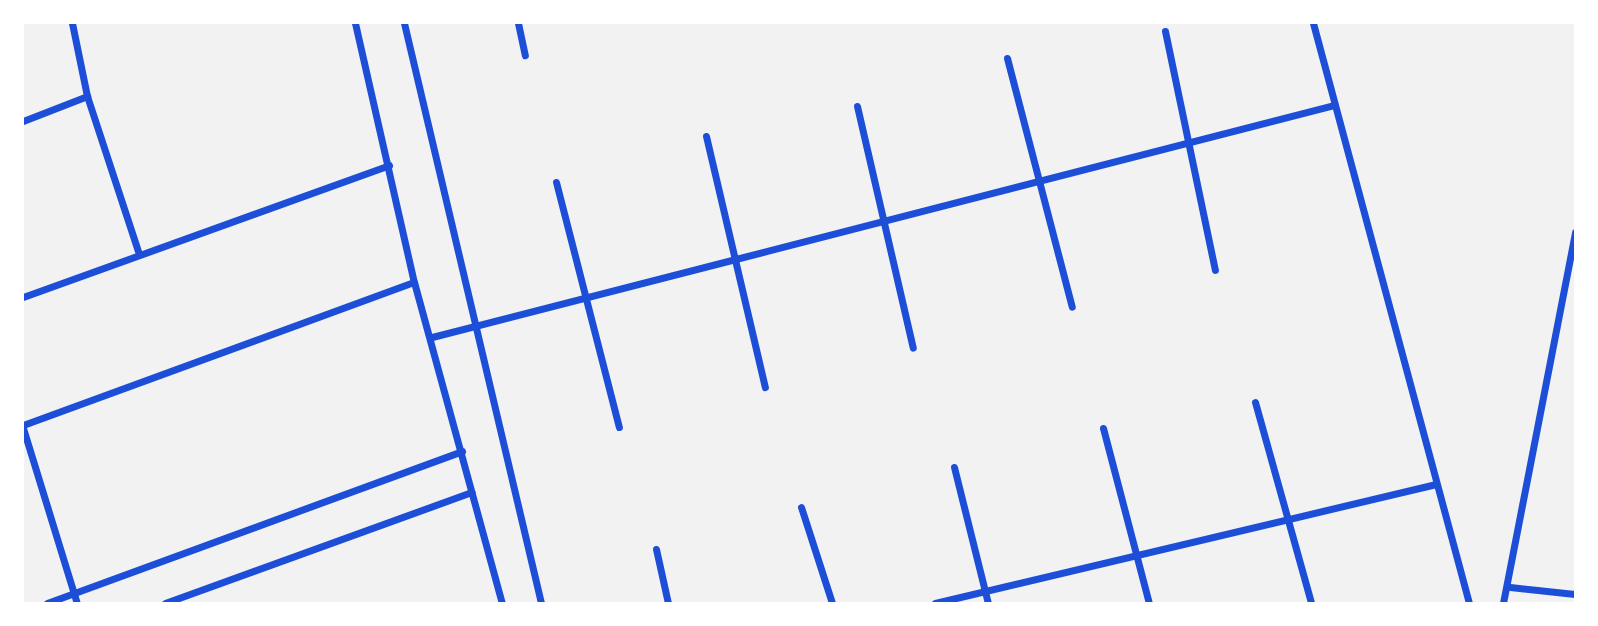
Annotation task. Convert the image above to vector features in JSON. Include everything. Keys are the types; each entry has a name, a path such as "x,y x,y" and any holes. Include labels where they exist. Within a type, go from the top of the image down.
{"street":[{"path":"72,23 87,96 138,251"},
{"path":"355,23 414,282 432,337 502,603"},
{"path":"404,23 541,603"},
{"path":"518,23 525,55"},
{"path":"1313,23 1469,603"},
{"path":"1165,31 1215,270"},
{"path":"1007,58 1042,181 1072,307"},
{"path":"23,121 87,96"},
{"path":"432,337 1334,105"},
{"path":"856,106 913,348"},
{"path":"706,136 765,387"},
{"path":"23,297 138,251 389,165"},
{"path":"556,182 619,426"},
{"path":"1503,603 1510,587 1575,232"},
{"path":"77,603 23,427 414,282"},
{"path":"1255,402 1311,603"},
{"path":"1103,428 1149,603"},
{"path":"47,603 461,451"},
{"path":"954,467 988,603"},
{"path":"936,603 1436,484"},
{"path":"165,603 472,492"},
{"path":"801,507 832,603"},
{"path":"656,549 667,603"},
{"path":"1510,587 1575,594"}]}
